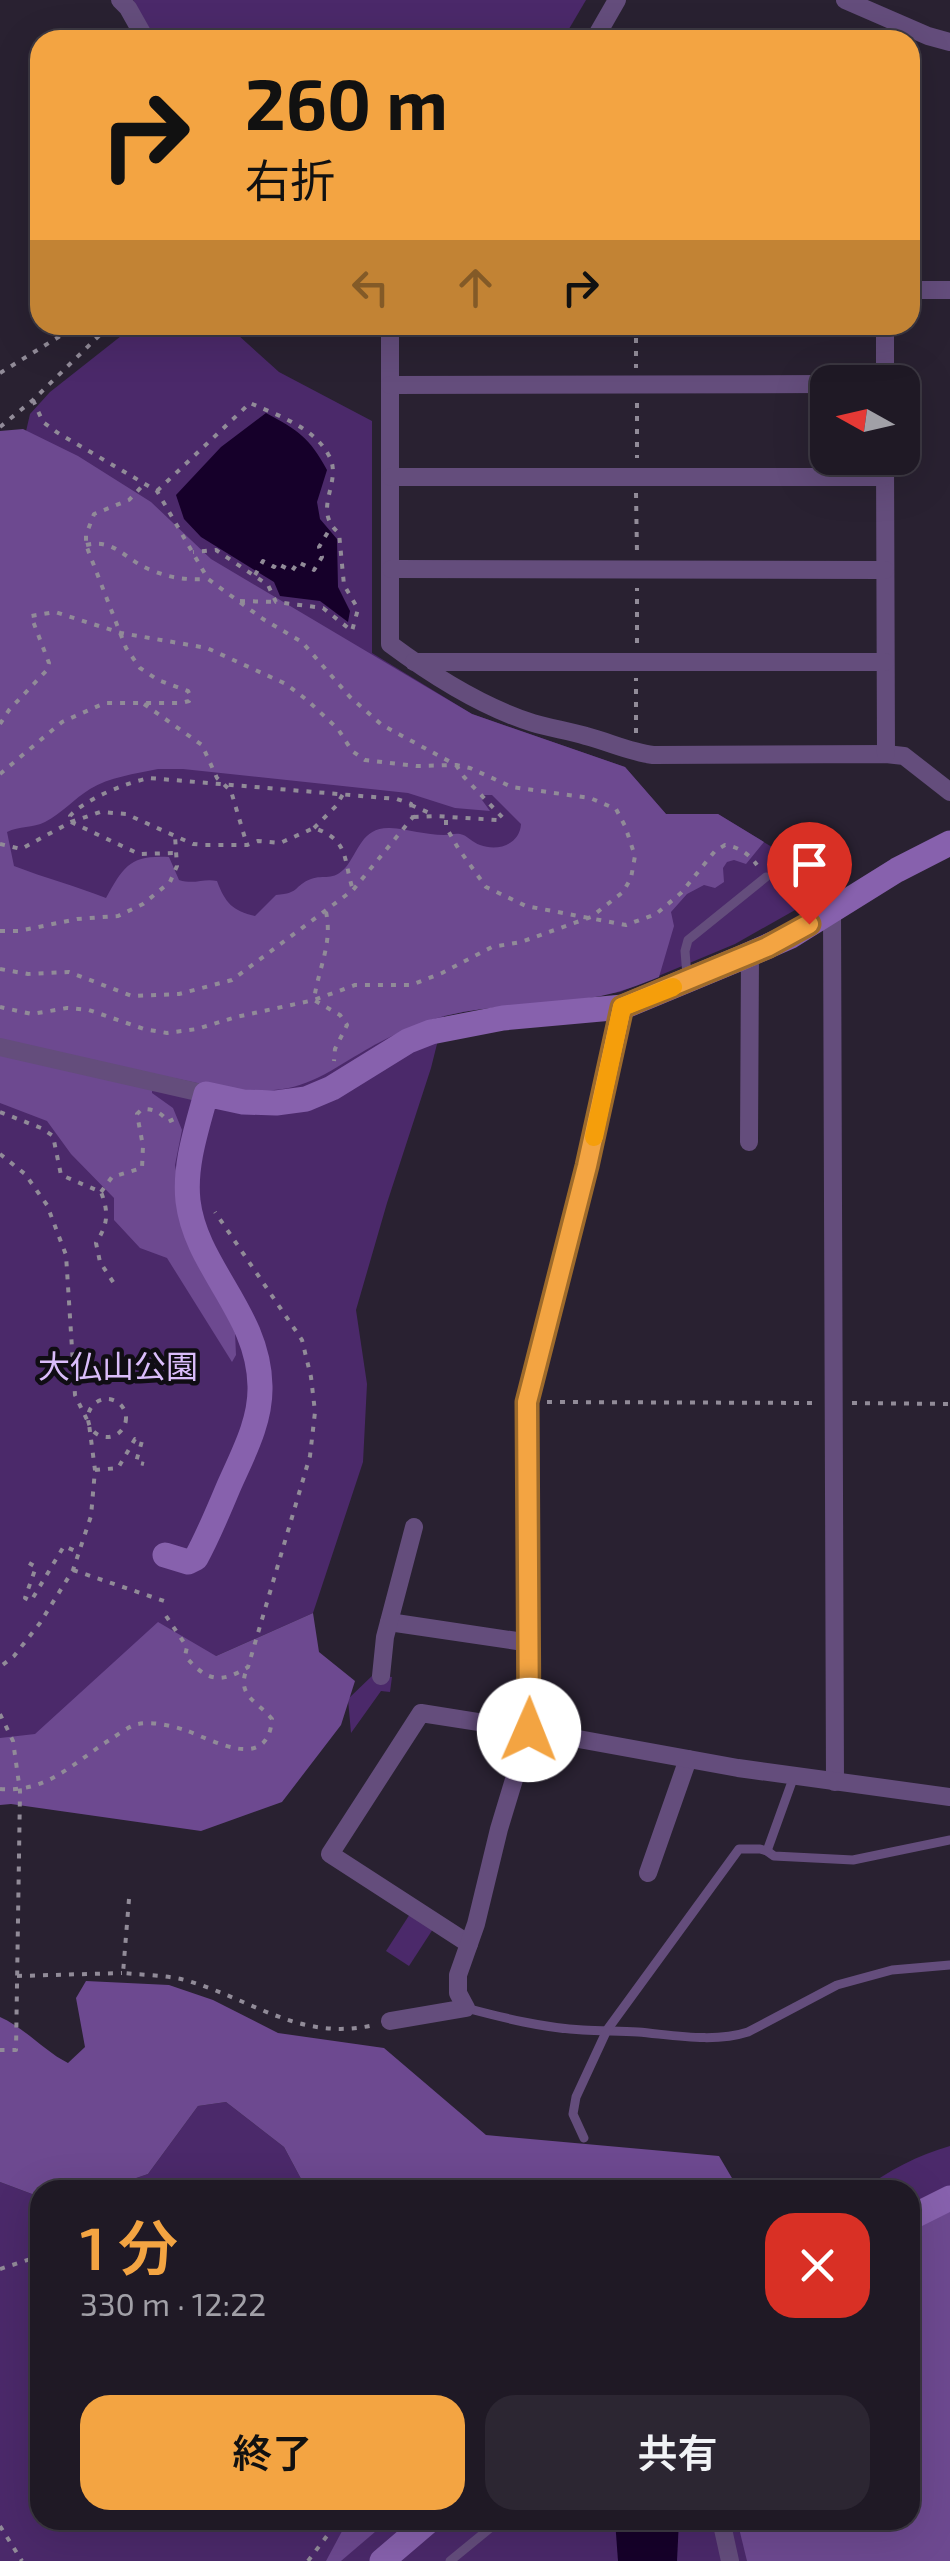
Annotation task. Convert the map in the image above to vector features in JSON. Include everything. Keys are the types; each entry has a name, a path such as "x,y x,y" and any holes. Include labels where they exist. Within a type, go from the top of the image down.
{"street":[{"path":"120,0 140,30"},
{"path":"600,30 617,0"},
{"path":"845,0 950,42"},
{"path":"920,290 950,290"},
{"path":"390,335 390,644 413,662 484,703 532,722 636,753 904,756 950,792"},
{"path":"884,365 885,335"},
{"path":"390,385 810,384"},
{"path":"391,476 636,477 810,470"},
{"path":"885,475 886,754"},
{"path":"391,569 885,570"},
{"path":"413,662 885,662"},
{"path":"0,1047 203,1105 306,1099 431,1032 502,1018 622,1007 790,936 897,870 950,843"},
{"path":"832,911 835,1782"},
{"path":"748,1142 750,955"},
{"path":"390,2021 466,2008 456,1984 529,1730 527,1402 587,1166 622,1007"},
{"path":"165,1555 188,1562 196,1558 246,1446 260,1400 258,1358 248,1326 193,1223 188,1183 203,1105"},
{"path":"381,1676 384,1637 414,1527"},
{"path":"388,1622 530,1643"},
{"path":"469,1944 330,1854 421,1713 794,1776 950,1797"},
{"path":"648,1873 688,1759"},
{"path":"920,2213 950,2198"},
{"path":"382,2561 418,2530"},
{"path":"722,2530 730,2561"}],"lane":[{"path":"687,981 688,940 766,876"},
{"path":"767,1851 794,1776"},
{"path":"584,2138 573,2114 576,2097 607,2030 740,1849 760,1848 774,1856 854,1860 950,1840"},
{"path":"466,2008 583,2030 734,2037 837,1985 892,1970 950,1964"},
{"path":"450,2561 488,2530"}],"path":[{"path":"0,373 62,335"},
{"path":"0,428 100,335"},
{"path":"636,335 636,753"},
{"path":"0,969 28,974 69,972 132,996 180,994 232,980 353,890 413,817 504,818 456,765 382,725 350,697 302,642 208,579 157,491 43,422 33,400"},
{"path":"157,491 250,403 310,434 330,456 332,487 325,510 331,526 339,533 344,585 358,609 352,631 323,608 240,601"},
{"path":"0,774 62,722 106,703 189,701 191,693 140,668 126,648 86,544 94,514 128,500 145,483"},
{"path":"254,575 263,561 292,571 298,562 314,570 322,557 318,547 331,526"},
{"path":"86,544 100,542 112,546 146,569 180,580 208,579"},
{"path":"194,552 216,550 268,586 276,602"},
{"path":"0,724 47,670 49,662 31,616 54,612 121,633 207,648 286,684 338,729 352,751 365,760 416,766 456,765 512,786 590,798 616,809 635,856 623,892 591,917 522,942 492,947 410,985 355,985 314,1000 167,1034 89,1010 67,1008 32,1014 0,1007"},
{"path":"144,704 202,744 221,784 230,790 247,845"},
{"path":"71,822 72,811 149,778 398,799 435,816"},
{"path":"0,844 21,848 92,813 116,811 193,844 247,845 258,840 280,843 314,828 343,793"},
{"path":"411,804 413,817"},
{"path":"446,818 446,827 458,848 486,887 526,906 626,925 656,914 681,894 715,851 726,844 750,856 766,876"},
{"path":"71,822 139,854 175,853"},
{"path":"314,828 337,840 353,890"},
{"path":"0,930 19,932 77,918 118,916 143,904 170,882 177,866 175,836"},
{"path":"314,1000 326,954 326,912"},
{"path":"314,1000 340,1015 347,1025 335,1050 332,1088"},
{"path":"101,1192 112,1177 142,1168 143,1146 137,1114 142,1108 162,1114 168,1122 203,1105"},
{"path":"0,1112 53,1136 61,1174 101,1192 108,1208 106,1227 96,1243 100,1262 115,1284"},
{"path":"0,1154 25,1174 48,1205 66,1255 75,1395 88,1424 102,1437 115,1436 126,1421 124,1408 109,1398 96,1401 88,1411 88,1424 94,1470 91,1516 80,1553 40,1624 0,1668"},
{"path":"527,1402 950,1404"},
{"path":"94,1470 118,1468 135,1439 142,1441 136,1462 144,1464"},
{"path":"30,1563 36,1567 24,1598 31,1600 64,1546 80,1553"},
{"path":"73,1570 170,1604"},
{"path":"166,1616 187,1647 184,1656"},
{"path":"0,1789 20,1791 58,1776 139,1724 184,1730 222,1746 254,1748 265,1742 272,1719 245,1694 243,1680 248,1668"},
{"path":"0,1714 14,1741 20,1791 16,2050 0,2050"},
{"path":"123,1973 129,1899"},
{"path":"17,1976 123,1973 183,1979 308,2027 352,2030 390,2021"},
{"path":"0,2269 30,2259"},
{"path":"0,2526 22,2561"},
{"path":"308,2561 331,2530"}],"green space":[{"path":"133,0 586,0 568,30 150,30"},
{"name":"大仏山公園","path":"122,335 238,335 279,372 372,421 372,653 472,714 625,767 666,814 718,814 772,847 811,901 735,944 620,992 498,1005 444,1016 356,1310 367,1384 363,1462 313,1613 216,1656 0,1791 0,627 24,440 30,414 50,392"},
{"path":"373,1675 392,1677 390,1692 381,1691 351,1733 348,1699"},
{"path":"410,1914 433,1929 409,1966 386,1951"},
{"path":"226,2102 284,2147 302,2180 130,2180 148,2174 198,2106"},
{"path":"950,2146 950,2207 920,2254 920,2180 876,2180"},
{"path":"0,2182 30,2193 30,2530 770,2530 765,2561 0,2561"}],"shaded area":[{"path":"266,413 302,436 327,470 317,502 320,519 337,539 338,587 350,611 348,622 320,601 280,596 274,582 201,537 184,519 176,495 221,447"},
{"path":"23,429 78,456 151,502 211,559 472,714 625,767 666,814 718,814 764,842 746,864 727,862 723,868 724,882 715,888 704,885 687,894 671,912 674,926 659,977 644,983 601,996 440,1017 288,1088 244,1090 153,1074 152,1093 173,1108 182,1130 175,1165 186,1230 235,1333 236,1355 232,1362 167,1258 140,1248 114,1220 114,1198 71,1154 47,1121 0,1103 0,431","holes":["158,769 408,793 455,808 490,811 482,800 484,795 492,795 521,824 520,831 507,845 494,847 477,844 460,834 373,831 341,872 311,879 293,891 276,895 255,916 231,905 217,881 179,880 169,857 145,858 130,865 106,898 14,866 7,832 45,822 105,782"]},
{"path":"313,1613 319,1652 355,1681 341,1725 282,1802 201,1831 0,1805 0,1738 35,1734 158,1622 216,1656"},
{"path":"86,1981 169,1985 213,2000 278,2033 384,2048 486,2135 719,2156 733,2180 302,2180 284,2147 226,2102 198,2106 148,2174 130,2180 30,2180 30,2193 0,2182 0,2017 68,2063 85,2047 76,1998"},
{"path":"950,2207 950,2561 747,2561 739,2530 920,2530 920,2226 927,2217"},
{"path":"343,2530 377,2530 341,2561 326,2561"},
{"path":"616,2530 679,2530 677,2561 618,2561"}],"slow traffic":[{"path":"594,1137 622,1007 673,987"}],"route":[{"path":"529,1730 527,1402 587,1166 622,1007 767,947 809,924"}]}
